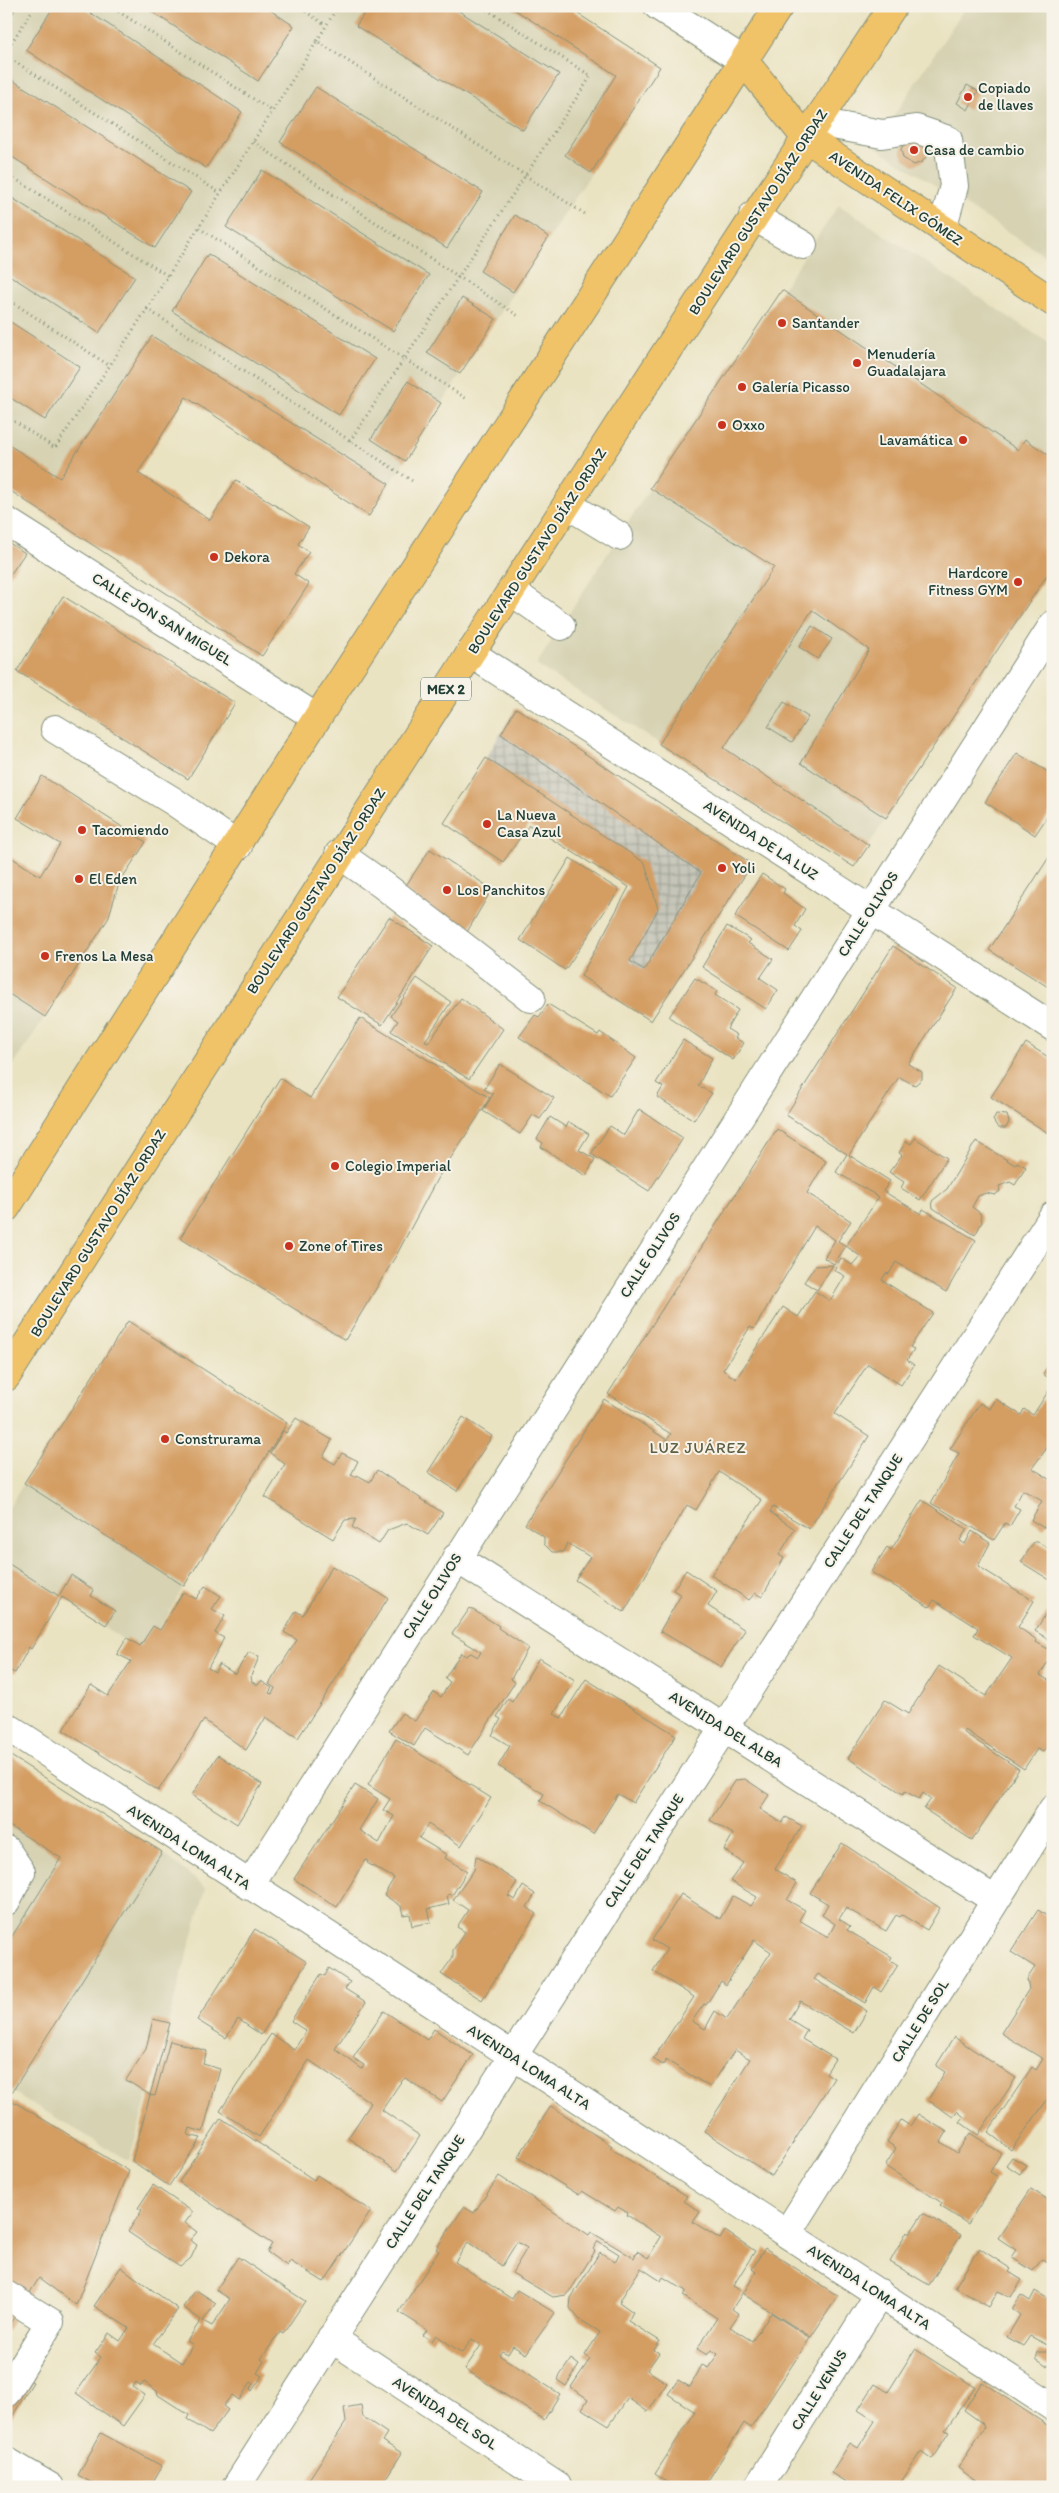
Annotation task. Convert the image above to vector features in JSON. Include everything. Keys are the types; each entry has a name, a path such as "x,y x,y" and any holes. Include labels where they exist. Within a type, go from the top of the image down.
{"main road":[{"path":"6,1208 318,718 779,6"},
{"name":"BOULEVARD GUSTAVO DÍAZ ORDAZ","path":"6,1377 339,854 568,505 754,216 893,6"},
{"name":"AVENIDA FELIX GÓMEZ","path":"744,61 812,130 942,229 1053,302"}],"street":[{"name":"AVENIDA FELIX GÓMEZ","path":"658,6 744,61"},
{"path":"812,130 882,134 916,129 948,140 954,186 942,229"},
{"path":"754,216 803,245"},
{"path":"568,505 619,536"},
{"name":"CALLE JON SAN MIGUEL","path":"6,522 318,718"},
{"path":"511,591 561,626"},
{"name":"CALLE OLIVOS","path":"249,1886 456,1558 1053,625"},
{"name":"AVENIDA DE LA LUZ","path":"470,652 1053,1028"},
{"path":"56,729 173,801 238,846"},
{"path":"339,854 531,998"},
{"name":"CALLE DEL TANQUE","path":"236,2487 1053,1216"},
{"name":"AVENIDA DEL ALBA","path":"456,1558 995,1900"},
{"name":"AVENIDA LOMA ALTA","path":"6,1726 191,1861 249,1886 880,2293 1053,2407"},
{"name":"CALLE DE SOL","path":"787,2233 1053,1809"},
{"path":"6,1850 21,1872 6,1901"},
{"name":"CALLE VENUS","path":"758,2487 880,2293"},
{"path":"6,2295 50,2322 6,2393"},
{"name":"AVENIDA DEL SOL","path":"331,2338 558,2487"},
{"path":"6,2461 50,2487"}],"path":[{"path":"6,51 34,6"},
{"path":"110,6 272,111"},
{"path":"297,6 326,25"},
{"path":"6,416 55,448 199,228 338,6"},
{"path":"350,441 591,76 481,6"},
{"path":"317,41 526,174 585,214"},
{"path":"6,56 220,193"},
{"path":"253,142 520,317"},
{"path":"6,173 168,276"},
{"path":"199,228 467,399"},
{"path":"6,298 110,366"},
{"path":"147,309 414,482"}],"shaded area":[{"path":"6,6 566,6 660,67 369,516 155,377 60,523 6,488"},
{"path":"966,6 1053,6 1053,261 874,146"},
{"path":"839,205 1053,346 1053,567 854,867 536,665 686,432"},
{"name":"Yoli","path":"516,708 752,864 651,1021 581,976 629,886 469,786"},
{"path":"6,992 45,1017 6,1076"},
{"path":"24,1483 184,1586 145,1655 63,1598 6,1680 6,1512"},
{"path":"6,1753 162,1852 206,1888 129,2161 6,2088"}],"building":[{"path":"6,6 17,6 6,24"},
{"path":"54,6 80,6 242,112 206,168 26,50"},
{"path":"143,6 264,6 294,26 258,81"},
{"path":"369,6 451,6 559,74 523,130 356,26"},
{"path":"509,6 566,6 660,67 591,173 565,155 616,75"},
{"path":"9,78 191,192 155,248 6,153 6,82"},
{"name":"Copiado de llaves","path":"967,85 978,91 968,110 957,103"},
{"path":"316,87 483,192 447,248 280,142"},
{"name":"Casa de cambio","path":"905,142 925,144 927,156 922,162 914,165 903,158 901,149"},
{"path":"262,170 429,275 393,331 226,227"},
{"path":"6,194 135,277 99,333 6,273"},
{"path":"515,215 549,237 513,292 480,271"},
{"path":"208,254 375,359 339,415 172,311"},
{"path":"782,290 1018,450 1025,439 1053,458 1053,566 886,818 801,763 869,650 812,610 724,748 869,845 854,867 659,744 774,567 650,488"},
{"path":"462,298 496,319 460,374 427,353"},
{"path":"6,319 80,367 45,420 6,395"},
{"path":"152,336 389,484 369,516 186,397 138,473 210,520 236,480 309,527 298,544 309,552 294,574 309,584 262,656 6,488 6,443 60,478"},
{"path":"408,381 441,403 405,461 371,439"},
{"path":"6,541 25,553 6,581"},
{"path":"63,596 235,703 188,779 17,671"},
{"path":"812,626 832,639 818,659 799,647"},
{"path":"784,702 808,717 792,742 768,727"},
{"name":"Yoli","path":"516,708 752,864 651,1021 581,976 629,887 529,825 503,862 444,823 486,758 645,863 658,909 630,961 644,970 701,873 501,734"},
{"path":"1017,753 1053,775 1053,808 1035,835 985,802"},
{"path":"42,776 146,842 119,883 108,919 45,1017 6,992 6,854 40,876 60,844 17,818"},
{"name":"Los Panchitos","path":"430,849 492,889 467,932 403,890"},
{"path":"1053,851 1053,990 989,950"},
{"path":"570,858 619,890 565,970 520,940"},
{"path":"762,874 785,889 783,893 805,909 795,926 802,931 789,951 735,916"},
{"path":"389,917 433,946 382,1025 337,997"},
{"path":"727,926 751,940 748,943 773,959 760,978 778,990 766,1009 702,967"},
{"path":"893,946 957,988 908,1064 922,1072 922,1079 915,1085 899,1077 849,1155 890,1181 883,1191 921,1214 923,1209 976,1240 946,1292 896,1262 889,1274 886,1273 882,1280 933,1313 910,1347 914,1349 907,1360 914,1365 901,1385 868,1364 835,1414 869,1436 809,1529 773,1507 770,1512 795,1529 779,1555 784,1558 762,1597 755,1593 749,1600 711,1575 762,1500 719,1472 696,1510 687,1505 624,1612 575,1580 590,1557 567,1543 563,1552 552,1552 544,1544 544,1537 525,1524 604,1399 667,1440 671,1434 608,1394 777,1129 826,1161 807,1193 851,1221 838,1241 846,1246 879,1197 836,1172 847,1154 786,1115","holes":["815,1226 835,1240 824,1258 834,1264 846,1246 860,1256 852,1265 841,1258 834,1270 845,1276 830,1301 815,1291 798,1317 783,1307 736,1379 723,1370 750,1327 754,1329"]},
{"path":"417,978 451,1002 425,1041 428,1043 461,998 503,1029 469,1079 391,1031 398,1021 391,1016"},
{"path":"695,978 717,991 715,995 738,1010 727,1029 737,1035 735,1038 744,1043 733,1060 669,1017"},
{"path":"548,1004 598,1035 600,1032 636,1058 610,1096 519,1037 535,1015 539,1017"},
{"path":"360,1018 490,1098 437,1179 397,1254 345,1340 180,1238 280,1078 310,1098"},
{"path":"683,1040 712,1058 698,1086 712,1093 694,1120 657,1097 663,1087 656,1083"},
{"path":"1026,1043 1053,1060 1053,1136 991,1097"},
{"path":"500,1064 554,1098 540,1119 533,1115 520,1134 483,1111 493,1094 484,1089"},
{"path":"639,1109 683,1138 649,1191 591,1154 610,1126 624,1135"},
{"path":"996,1114 1007,1115 1009,1122 1006,1128 998,1128 993,1120"},
{"path":"550,1117 566,1127 569,1122 589,1134 579,1150 595,1159 586,1176 541,1147 543,1143 537,1139"},
{"path":"915,1138 947,1158 920,1200 901,1188 904,1182 889,1172 902,1155 899,1153 906,1141 911,1144"},
{"path":"976,1141 1015,1165 1017,1162 1026,1167 1015,1185 1010,1182 999,1186 1000,1191 995,1195 986,1193 978,1196 972,1207 980,1213 982,1222 975,1235 933,1208 932,1201 947,1189"},
{"path":"833,1265 817,1290 804,1282 815,1266"},
{"name":"Construrama","path":"128,1321 287,1423 184,1586 24,1483"},
{"path":"1053,1358 1053,1381 1043,1374"},
{"path":"1053,1384 1053,1440 1032,1468 1053,1481 1053,1514 1044,1528 1031,1520 1042,1501 1023,1490 1014,1506 1020,1509 1010,1526 1005,1523 994,1540 931,1503 959,1453 950,1449 980,1403 990,1409 996,1399 1021,1415 1024,1409 1033,1415"},
{"path":"463,1417 492,1436 457,1491 428,1472"},
{"path":"296,1418 332,1440 323,1457 335,1464 342,1453 358,1461 351,1475 356,1477 357,1475 370,1482 377,1470 443,1513 428,1535 407,1523 388,1530 379,1544 352,1527 356,1519 345,1520 333,1539 265,1497 285,1464 270,1453 283,1431 286,1433"},
{"path":"922,1500 967,1529 960,1540 965,1544 972,1531 990,1543 978,1566 1034,1601 1018,1627 1037,1640 1036,1642 1053,1652 1040,1675 1053,1683 1053,1727 1046,1737 1051,1741 1043,1752 1037,1749 1024,1769 965,1730 963,1732 1019,1769 972,1840 924,1809 931,1799 923,1793 919,1799 905,1791 903,1794 848,1758 885,1700 908,1714 939,1666 986,1696 1012,1658 974,1635 978,1628 934,1600 929,1607 871,1572 887,1547 891,1550"},
{"path":"1034,1542 1038,1542 1053,1551 1053,1582 1021,1562"},
{"path":"6,1562 59,1596 71,1575 94,1590 91,1596 115,1611 106,1625 62,1597 31,1649 29,1647 15,1673 6,1669"},
{"path":"332,1566 388,1598 298,1738 266,1717 246,1750 204,1720 158,1791 63,1730 91,1685 108,1696 131,1661 117,1654 127,1638 140,1646 153,1626 160,1630 183,1592 196,1599 205,1586 221,1596 212,1609 225,1616 215,1633 224,1638 208,1668 215,1672 219,1664 235,1674 249,1652 259,1657 251,1676 252,1682 258,1685 261,1681 272,1688 269,1693 272,1694 275,1688 269,1684 297,1640 284,1632 296,1611 303,1615"},
{"path":"686,1570 717,1591 708,1606 745,1630 721,1667 660,1631 681,1595 673,1590"},
{"path":"1053,1603 1053,1642 1035,1631"},
{"path":"470,1608 499,1626 498,1628 528,1648 511,1679 515,1682 468,1755 425,1728 414,1746 389,1731 402,1713 415,1721 434,1692 441,1697 450,1682 445,1678 461,1653 466,1656 471,1653 478,1657 481,1652 452,1634"},
{"path":"539,1658 575,1680 554,1714 561,1718 586,1679 676,1735 633,1803 618,1794 593,1834 540,1801 544,1794 498,1766 510,1746 492,1735 501,1719 497,1717 508,1699 512,1702"},
{"path":"396,1739 491,1798 461,1846 428,1824 419,1838 447,1855 445,1858 467,1871 453,1894 447,1895 449,1904 428,1909 431,1922 412,1926 410,1914 403,1915 401,1906 384,1895 394,1878 367,1863 368,1861 365,1860 337,1907 294,1879 355,1785 378,1799 359,1830 379,1843 394,1816 383,1810 390,1799 368,1785"},
{"path":"6,1753 162,1852 12,2092 6,2088 6,1946 61,1858 6,1824"},
{"path":"218,1755 262,1784 237,1824 192,1795"},
{"path":"745,1779 769,1795 760,1809 782,1823 786,1817 802,1826 775,1869 797,1883 787,1900 805,1910 799,1920 828,1937 835,1924 822,1915 828,1904 810,1893 842,1843 940,1908 927,1930 902,1915 900,1917 896,1915 886,1931 846,1908 839,1919 850,1926 847,1930 892,1957 890,1960 898,1965 881,1992 874,1987 865,2003 818,1974 814,1979 867,2011 854,2033 800,2001 789,2019 807,2030 802,2039 835,2059 826,2073 834,2078 772,2176 704,2131 750,2059 735,2050 710,2087 666,2060 663,2065 653,2059 694,1997 653,1971 667,1949 652,1940 681,1894 720,1919 733,1896 751,1906 757,1897 730,1881 743,1863 724,1850 733,1834 710,1820 736,1780","holes":["754,1940 771,1952 727,2019 715,2011 705,2029 692,2021 704,2004 706,2005 721,1981 726,1985"]},
{"path":"476,1856 517,1882 508,1896 515,1900 523,1886 535,1894 527,1907 536,1914 482,2000 441,1974 453,1957 453,1950 465,1932 457,1927 468,1910 453,1900 474,1870"},
{"path":"1038,1910 1053,1920 1053,2092 1011,2150 988,2132 1032,2067 1036,2070 1043,2059 1001,2033 1029,1989 1027,1979 1035,1967 1011,1952"},
{"path":"255,1929 307,1962 261,2035 238,2019 226,2038 197,2020"},
{"path":"329,1968 350,1982 345,1989 366,2002 335,2049 362,2069 364,2065 353,2058 384,2011 427,2040 434,2029 473,2055 442,2102 405,2078 382,2110 420,2136 397,2171 348,2138 371,2103 309,2060 259,2137 220,2111 271,2034 294,2050 306,2031 291,2021 321,1974 325,1976"},
{"path":"153,2019 170,2023 150,2095 126,2080 146,2049"},
{"path":"954,2037 1016,2078 978,2135 960,2122 964,2117 957,2111 953,2117 928,2100 945,2072 936,2066"},
{"path":"170,2041 207,2051 203,2064 220,2069 203,2132 190,2128 188,2135 201,2138 169,2186 132,2161 150,2095 155,2096"},
{"path":"6,2097 129,2171 76,2305 39,2278 6,2332"},
{"path":"551,2106 612,2146 610,2148 687,2196 684,2201 700,2212 693,2222 720,2239 725,2231 755,2251 733,2286 743,2292 732,2309 739,2314 730,2327 752,2341 771,2313 810,2338 751,2428 744,2423 704,2487 674,2487 655,2474 695,2412 668,2394 678,2380 690,2387 702,2365 708,2368 718,2354 711,2350 707,2355 697,2349 717,2318 683,2296 686,2291 663,2277 661,2281 641,2268 619,2302 633,2312 628,2321 660,2341 654,2350 659,2353 647,2370 667,2383 648,2412 628,2398 609,2426 582,2409 588,2399 571,2387 590,2359 585,2355 600,2332 579,2319 570,2308 571,2298 600,2252 615,2262 619,2254 598,2241 593,2249 595,2251 572,2288 566,2295 553,2297 512,2273 527,2248 517,2242 502,2266 468,2242 455,2262 512,2299 517,2290 555,2313 526,2354 513,2346 508,2354 502,2351 499,2355 560,2394 544,2420 465,2369 481,2345 472,2339 462,2353 436,2335 432,2341 423,2335 427,2330 399,2312 439,2251 436,2249 464,2207 474,2213 499,2176 589,2235 591,2232 634,2258 637,2251 648,2258 661,2237 618,2207 615,2211 582,2191 579,2195 518,2157"},
{"path":"918,2114 947,2132 941,2142 957,2153 970,2133 1001,2153 990,2172 998,2177 968,2224 940,2206 942,2203 885,2166 896,2148 887,2142 901,2120 910,2126"},
{"path":"221,2118 314,2180 317,2175 371,2211 324,2282 290,2261 287,2266 267,2252 272,2244 179,2182"},
{"path":"1012,2157 1026,2165 1020,2174 1006,2165"},
{"path":"153,2185 193,2212 185,2223 197,2232 190,2240 197,2245 191,2258 180,2267 128,2232 142,2210 138,2208"},
{"path":"1031,2189 1053,2203 1053,2266 1042,2259 1033,2271 1011,2257 1016,2250 998,2238"},
{"path":"923,2213 961,2235 929,2285 890,2262 907,2231 910,2233"},
{"path":"765,2248 838,2296 811,2337 743,2294 756,2272 752,2269"},
{"path":"979,2248 1011,2269 1009,2272 1022,2280 1011,2297 998,2291 989,2307 955,2287"},
{"path":"238,2257 305,2301 283,2334 280,2332 261,2359 264,2361 257,2373 262,2376 252,2391 250,2389 254,2384 251,2382 239,2400 232,2395 223,2406 228,2410 210,2434 187,2419 189,2415 158,2395 157,2391 144,2382 141,2386 136,2382 133,2387 145,2395 123,2426 76,2393 101,2357 95,2353 109,2333 120,2341 129,2328 94,2306 121,2267 178,2309 153,2344 182,2363 193,2345 187,2341 201,2320 183,2307 196,2290 216,2303 203,2321 212,2326 230,2299 216,2290"},
{"path":"1035,2291 1052,2301 1050,2305 1053,2306 1053,2348 1030,2336 1023,2346 1007,2337 1020,2315 1012,2309 1021,2295 1030,2301"},
{"path":"915,2349 975,2387 945,2430 949,2432 932,2459 921,2451 898,2487 854,2487 831,2473 850,2443 858,2448 875,2421 858,2410 875,2384 888,2392"},
{"path":"1038,2352 1050,2352 1053,2354 1052,2363 1046,2366 1036,2359"},
{"path":"571,2359 579,2365 566,2386 557,2380"},
{"path":"6,2366 33,2382 6,2427"},
{"path":"982,2382 1053,2429 1053,2487 985,2487 958,2468 984,2428 982,2423 964,2410"},
{"path":"361,2405 363,2417 387,2433 382,2441 402,2453 380,2487 304,2487 346,2422 344,2408"},
{"path":"101,2433 162,2466 150,2487 99,2487 78,2475"},
{"path":"401,2481 410,2487 397,2487"},
{"path":"424,2481 432,2487 420,2487"}],"place":[{"name":"Copiado de llaves","path":"968,97"},
{"name":"Casa de cambio","path":"914,150"},
{"name":"Santander","path":"782,323"},
{"name":"Menudería Guadalajara","path":"857,363"},
{"name":"Galería Picasso","path":"742,387"},
{"name":"Oxxo","path":"722,425"},
{"name":"Lavamática","path":"963,440"},
{"name":"Dekora","path":"214,557"},
{"name":"Hardcore Fitness GYM","path":"1018,582"},
{"name":"La Nueva Casa Azul","path":"487,824"},
{"name":"Tacomiendo","path":"82,830"},
{"name":"Yoli","path":"722,868"},
{"name":"El Eden","path":"79,879"},
{"name":"Los Panchitos","path":"447,890"},
{"name":"Frenos La Mesa","path":"45,956"},
{"name":"Colegio Imperial","path":"335,1166"},
{"name":"Zone of Tires","path":"289,1246"},
{"name":"Construrama","path":"165,1439"}],"district":[{"name":"LUZ JUÁREZ","path":"698,1447"}]}
